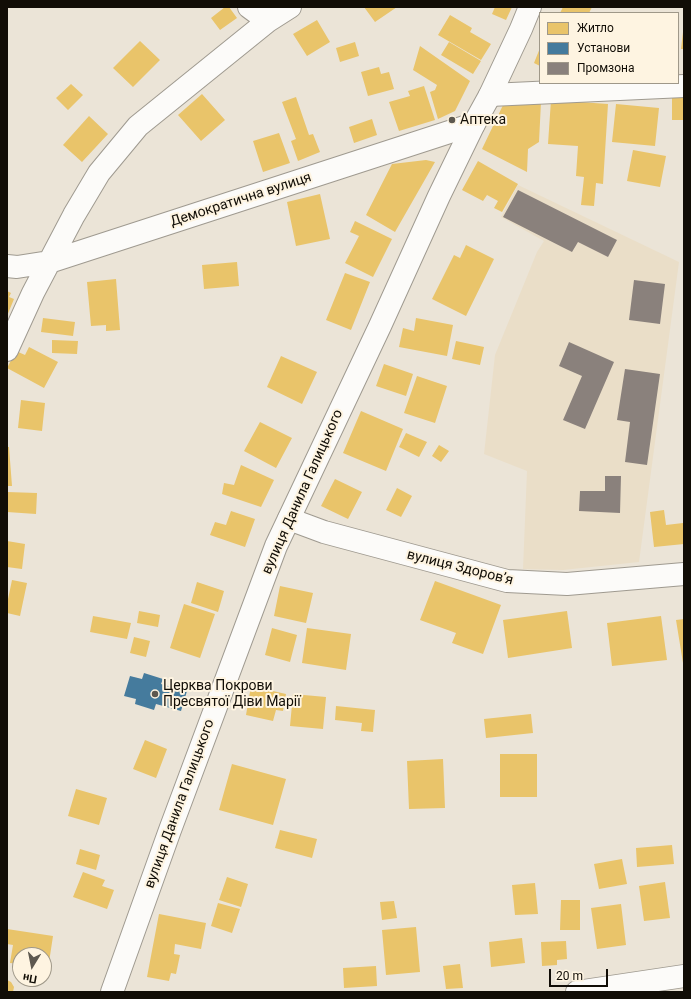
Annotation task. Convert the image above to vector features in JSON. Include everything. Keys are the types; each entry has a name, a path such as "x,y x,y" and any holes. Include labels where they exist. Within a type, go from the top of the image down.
{"street":[{"path":"249,7 268,22"},
{"path":"7,350 49,262 74,215 99,173 138,126 268,22 290,7"},
{"name":"вулиця Данила Галицького","path":"112,992 170,830 276,546 380,326 439,196 474,124 490,95 530,7"},
{"path":"490,95 684,86"},
{"name":"Демократична вулиця","path":"7,266 17,267 49,262 474,124"},
{"name":"вулиця Здоровʼя","path":"289,519 324,532 506,581 567,584 684,574"},
{"path":"577,992 684,976"}],"shaded area":[{"path":"518,185 679,262 639,562 563,570 523,569 527,471 484,454 495,355 537,252 544,241 501,217"}],"building: Житло":[{"path":"225,7 229,7 237,18 220,30 211,18"},
{"path":"364,7 397,7 375,22"},
{"path":"495,7 512,7 506,20 492,14"},
{"path":"563,7 592,7 590,12 560,12"},
{"path":"450,15 472,28 470,32 491,44 481,60 438,35"},
{"path":"317,20 330,42 307,56 293,34"},
{"path":"683,32 684,49 681,49"},
{"path":"140,41 160,60 133,87 113,68"},
{"path":"355,42 359,56 340,62 336,48"},
{"path":"449,42 481,61 473,74 441,55"},
{"path":"420,46 470,81 455,111 438,119 430,92 435,90 437,85 413,70"},
{"path":"539,50 539,66 534,63"},
{"path":"379,67 381,74 389,72 394,89 368,96 361,72"},
{"path":"71,84 83,95 68,110 56,98"},
{"path":"424,86 435,120 399,131 389,102 410,96 408,91"},
{"path":"202,94 225,120 201,141 178,115"},
{"path":"672,95 684,95 684,120 672,120"},
{"path":"296,97 309,135 313,134 320,152 298,161 291,141 296,139 282,102"},
{"path":"551,100 608,104 603,184 596,183 594,206 581,205 584,177 576,176 578,146 548,144"},
{"path":"541,102 539,142 528,149 527,172 482,149 504,103"},
{"path":"616,104 659,108 655,146 612,142"},
{"path":"89,116 108,134 82,162 63,145"},
{"path":"372,119 377,135 354,143 349,127"},
{"path":"279,133 290,163 263,172 253,141"},
{"path":"633,150 666,156 660,187 627,181"},
{"path":"426,160 435,162 395,232 366,215 392,164"},
{"path":"478,161 518,184 502,212 494,208 498,201 487,195 483,201 462,190"},
{"path":"320,194 330,239 296,246 287,202"},
{"path":"355,221 392,239 373,277 345,263 359,236 350,232"},
{"path":"466,245 494,259 466,316 432,299 454,255 460,258"},
{"path":"237,262 239,286 204,289 202,265"},
{"path":"345,273 370,282 351,330 326,320"},
{"path":"116,279 120,330 106,331 106,325 91,326 87,282"},
{"path":"7,291 11,293 9,297 14,299 7,316"},
{"path":"43,318 75,322 73,336 41,332"},
{"path":"416,318 453,325 447,356 399,347 403,328 414,331"},
{"path":"52,340 78,341 77,354 52,353"},
{"path":"456,341 484,347 480,365 452,359"},
{"path":"29,347 58,362 44,388 7,368 16,351 25,355"},
{"path":"281,356 317,372 302,404 267,387"},
{"path":"384,364 413,374 406,396 376,386"},
{"path":"417,376 447,386 435,423 404,413"},
{"path":"21,400 45,403 42,431 18,428"},
{"path":"361,411 403,429 386,471 343,453"},
{"path":"260,422 292,438 276,468 244,451"},
{"path":"406,433 427,442 419,457 399,447"},
{"path":"439,445 449,451 441,462 432,456"},
{"path":"7,447 9,447 12,486 7,486"},
{"path":"241,465 274,480 261,507 222,494 224,483 234,485"},
{"path":"335,479 362,492 348,519 321,506"},
{"path":"397,488 412,496 401,517 386,510"},
{"path":"7,492 37,493 36,514 7,512"},
{"path":"664,510 666,525 683,523 684,544 654,547 650,512"},
{"path":"231,511 255,519 245,547 210,535 215,522 226,525"},
{"path":"7,541 25,544 22,569 7,567"},
{"path":"12,580 27,583 20,616 7,613 7,604"},
{"path":"435,581 501,605 483,654 452,643 456,633 420,620"},
{"path":"197,582 224,591 218,612 191,603"},
{"path":"280,586 313,593 306,623 274,616"},
{"path":"184,604 215,614 200,658 170,648"},
{"path":"139,611 160,615 158,627 137,623"},
{"path":"567,611 572,648 508,658 503,620"},
{"path":"93,616 131,623 127,639 90,632"},
{"path":"661,616 667,660 612,666 607,623"},
{"path":"684,619 684,663 683,663 676,620"},
{"path":"272,628 297,635 290,662 265,655"},
{"path":"307,628 351,634 346,670 302,663"},
{"path":"134,637 150,641 146,657 130,653"},
{"path":"251,686 286,694 283,711 276,710 273,721 246,715"},
{"path":"293,694 326,697 323,729 290,726"},
{"path":"336,706 375,710 373,732 361,731 362,723 335,720"},
{"path":"531,714 533,733 486,738 484,719"},
{"path":"145,740 167,749 156,778 133,769"},
{"path":"500,754 537,754 537,797 500,797"},
{"path":"443,759 445,808 409,809 407,761"},
{"path":"232,764 286,779 273,825 219,810"},
{"path":"76,789 107,798 99,825 68,816"},
{"path":"280,830 317,839 312,858 275,848"},
{"path":"672,845 674,864 637,867 636,848"},
{"path":"80,849 100,855 96,870 76,864"},
{"path":"622,859 627,884 599,889 594,864"},
{"path":"83,872 105,880 102,886 114,890 107,909 73,897"},
{"path":"227,877 248,884 241,907 219,900"},
{"path":"665,882 670,918 644,921 639,886"},
{"path":"535,883 538,914 515,915 512,885"},
{"path":"561,900 580,900 580,930 560,930"},
{"path":"394,901 397,918 382,920 380,902"},
{"path":"218,903 240,909 232,933 211,926"},
{"path":"621,904 626,945 597,949 591,908"},
{"path":"159,914 206,923 201,949 175,944 174,954 180,955 176,974 171,973 169,981 147,977"},
{"path":"416,927 420,972 386,975 382,930"},
{"path":"7,929 53,936 51,947 13,947 13,945 7,944"},
{"path":"522,938 525,963 491,967 489,942"},
{"path":"566,941 567,959 557,960 557,965 542,966 541,942"},
{"path":"12,951 12,963 10,963"},
{"path":"460,964 463,988 446,989 443,966"},
{"path":"376,966 377,986 344,988 343,968"},
{"path":"7,980 11,982 12,987 14,987 13,992 7,992"}],"building: Установи":[{"name":"Церква Покрови Пресвятої Діви Марії","path":"144,673 163,679 161,684 187,691 181,711 156,704 154,710 135,704 136,699 124,696 130,676 142,679"}],"building: Промзона":[{"path":"518,190 617,240 608,257 578,242 572,252 503,217"},
{"path":"634,280 665,284 660,324 629,320"},
{"path":"569,342 614,362 585,429 563,420 582,376 559,366"},
{"path":"625,369 660,374 647,465 625,462 630,422 617,420"},
{"path":"605,476 621,476 620,513 579,511 580,491 605,491"}],"place":[{"name":"Аптека","path":"452,120"},
{"name":"Церква Покрови Пресвятої Діви Марії","path":"155,694"}]}
